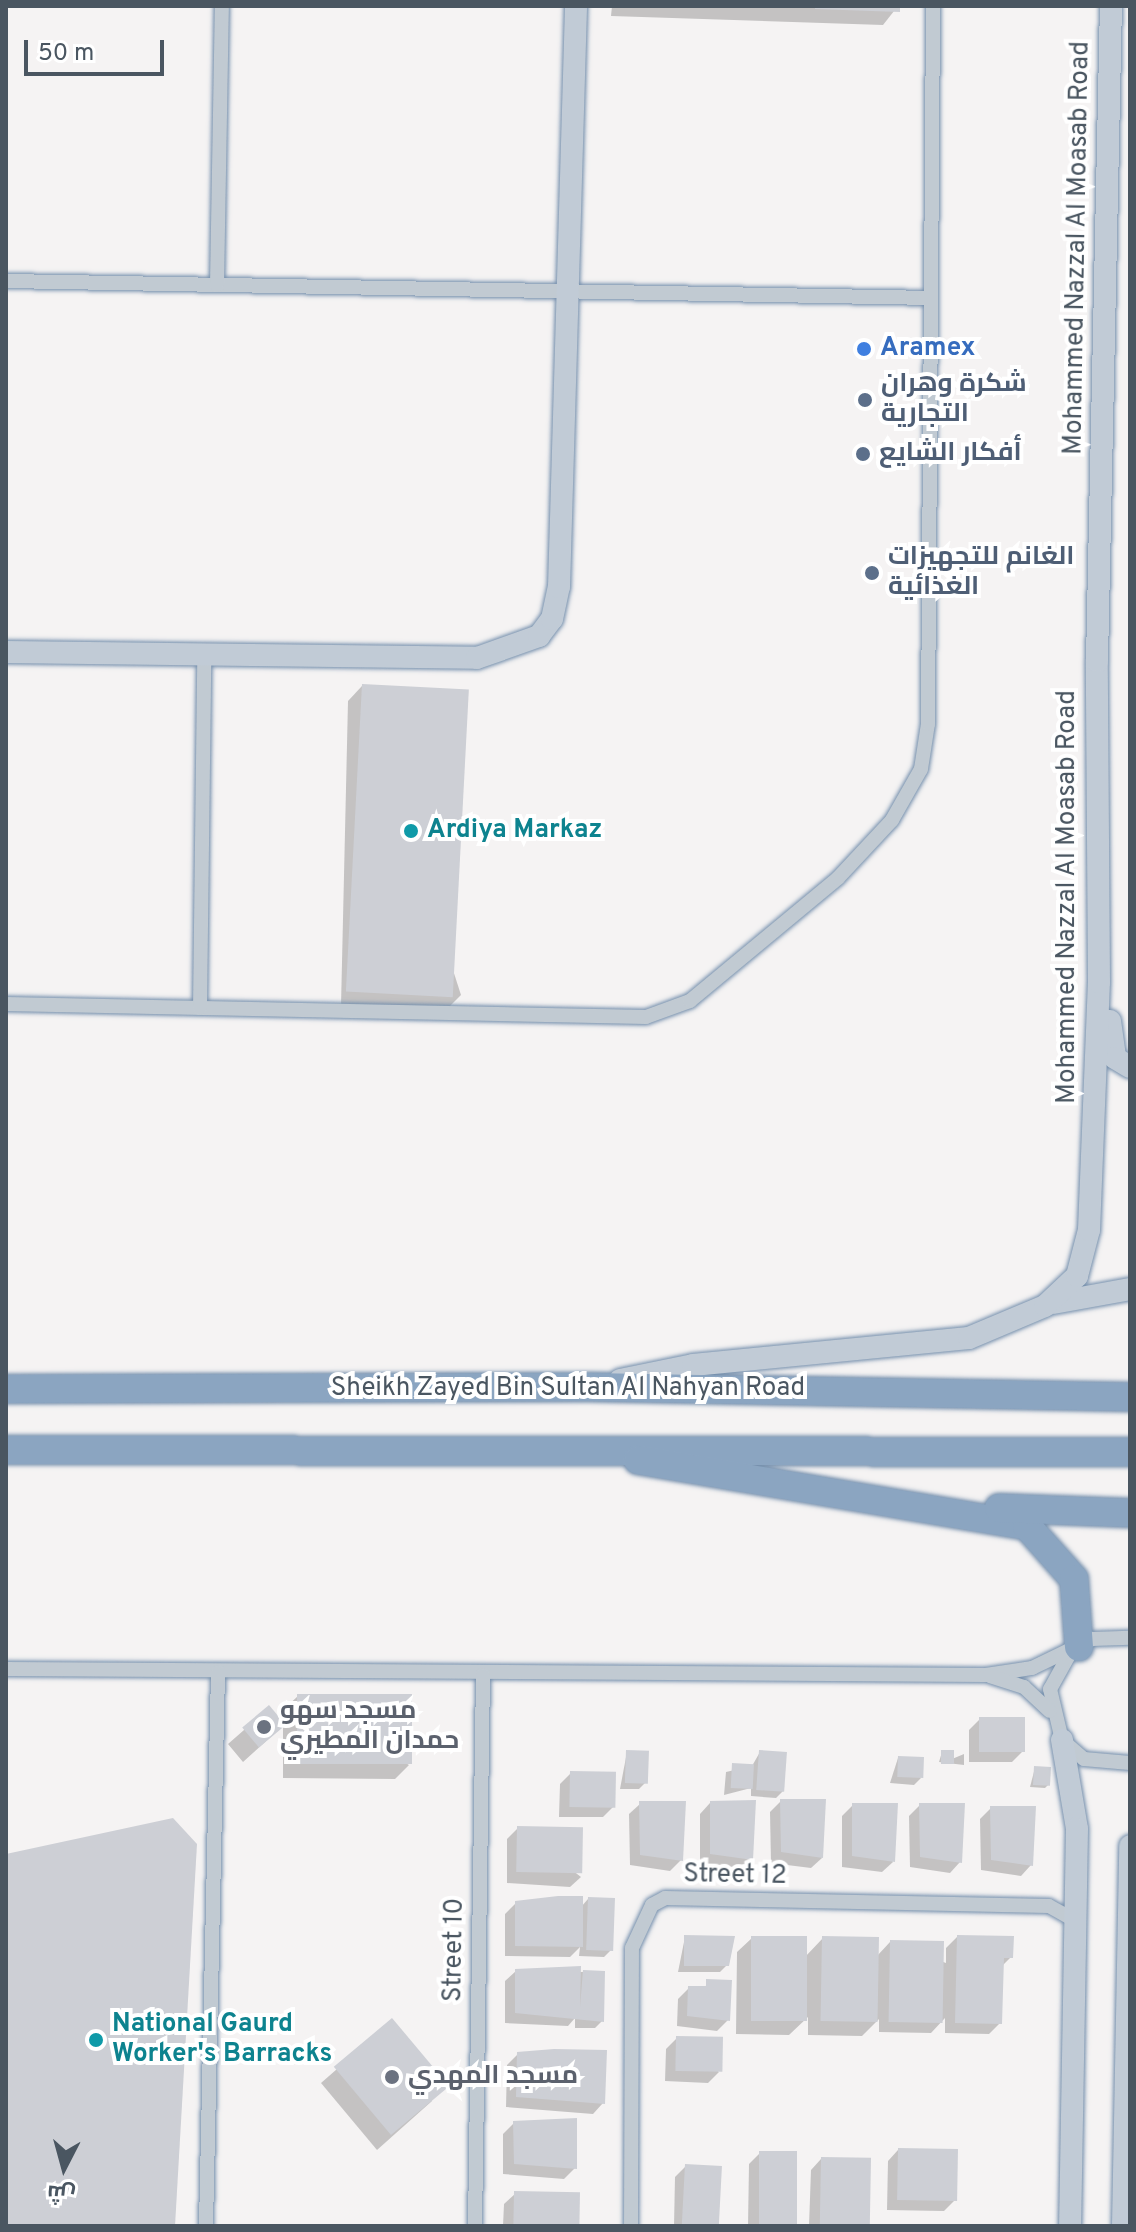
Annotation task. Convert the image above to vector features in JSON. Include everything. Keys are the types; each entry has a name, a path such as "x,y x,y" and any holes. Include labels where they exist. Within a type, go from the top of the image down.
{"highway":[{"name":"Sheikh Zayed Bin Sultan Al Nahyan Road","path":"6,1389 590,1387 1130,1397"},
{"path":"6,1450 562,1446 1130,1452"},
{"path":"562,1446 906,1505 997,1517 1048,1542 1074,1579 1075,1649"},
{"path":"906,1505 1130,1513"}],"street":[{"path":"217,285 222,6"},
{"path":"6,652 477,658 539,636 552,619 559,587 576,6"},
{"path":"6,1004 646,1017 690,1001 838,878 892,820 921,769 928,724 933,6"},
{"name":"Mohammed Nazzal Al Moasab Road","path":"590,1387 693,1365 969,1338 1045,1306 1077,1276 1089,1230 1100,845 1111,6"},
{"path":"6,281 931,298"},
{"path":"200,1008 204,656"},
{"path":"1100,845 1112,930 1111,1047 1130,1067"},
{"path":"1045,1306 1130,1289"},
{"path":"6,1669 483,1675 986,1675 1075,1649 1130,1638"},
{"path":"1070,2226 1077,1891 1074,1800 1062,1740 1050,1711 1050,1689 1075,1649"},
{"path":"206,2226 218,1672"},
{"name":"Street 10","path":"475,2226 483,1675"},
{"path":"986,1675 1024,1687 1050,1711"},
{"path":"1062,1740 1084,1759 1130,1763"},
{"path":"1123,2226 1130,1846"},
{"name":"Street 12","path":"1049,1906 1077,1891"},
{"name":"Street 12","path":"631,2226 632,1948 652,1905 665,1898 1049,1906 1076,1921"}],"building":[{"path":"815,6 900,6 900,12 815,9"},
{"name":"Ardiya Markaz","path":"362,684 469,690 453,997 346,992"},
{"path":"297,1694 412,1694 412,1764 297,1764"},
{"name":"مسجد سهو حمدان المطيري","path":"269,1705 286,1725 259,1747 242,1727"},
{"path":"979,1717 1025,1717 1025,1752 979,1752"},
{"path":"626,1750 649,1751 648,1784 625,1783"},
{"path":"759,1750 787,1752 784,1792 756,1790"},
{"path":"941,1750 954,1750 954,1764 941,1764"},
{"path":"898,1756 924,1757 923,1778 897,1777"},
{"path":"732,1763 754,1764 753,1789 731,1788"},
{"path":"1034,1766 1051,1767 1050,1786 1033,1785"},
{"path":"570,1771 616,1772 615,1808 569,1807"},
{"path":"780,1799 826,1799 823,1858 781,1852"},
{"path":"756,1800 753,1860 710,1854 710,1801"},
{"path":"639,1801 686,1801 683,1861 640,1855"},
{"path":"852,1803 898,1803 895,1862 852,1856"},
{"path":"919,1803 965,1803 962,1863 920,1857"},
{"path":"990,1806 1036,1806 1033,1866 991,1860"},
{"name":"National Gaurd Worker's Barracks","path":"173,1818 197,1844 175,2226 6,2226 6,1854"},
{"path":"517,1826 583,1827 582,1873 516,1872"},
{"path":"583,1896 583,1947 515,1946 515,1901"},
{"path":"588,1897 615,1898 613,1951 586,1950"},
{"path":"684,1935 735,1936 729,1966 684,1966"},
{"path":"957,1935 1014,1936 1013,1958 1004,1958 1002,2024 955,2023"},
{"path":"751,1936 807,1936 807,2021 751,2021"},
{"path":"822,1936 879,1937 878,2022 821,2021"},
{"path":"890,1940 944,1941 943,2023 889,2022"},
{"path":"581,1966 580,2007 583,1970 605,1971 604,2022 515,2013 515,1969"},
{"path":"706,1979 732,1980 730,2021 687,2016 688,1986 706,1986"},
{"name":"مسجد المهدي","path":"392,2018 449,2086 391,2135 334,2067"},
{"path":"676,2036 723,2037 722,2072 675,2071"},
{"path":"607,2050 605,2104 516,2097 517,2052"},
{"path":"577,2118 577,2169 514,2164 513,2121"},
{"path":"898,2148 958,2149 957,2201 897,2200"},
{"path":"759,2151 797,2151 797,2226 759,2226"},
{"path":"821,2157 871,2158 870,2226 820,2226"},
{"path":"685,2164 722,2166 719,2226 682,2226"},
{"path":"514,2191 580,2192 579,2226 513,2226"}],"place":[{"name":"Aramex","path":"864,349"},
{"name":"شكرة وهران التجارية","path":"865,400"},
{"name":"أفكار الشايع","path":"863,454"},
{"name":"الغانم للتجهيزات الغذائية","path":"872,573"},
{"name":"Ardiya Markaz","path":"411,831"},
{"name":"مسجد سهو حمدان المطيري","path":"264,1727"},
{"name":"National Gaurd Worker's Barracks","path":"96,2040"},
{"name":"مسجد المهدي","path":"392,2077"}]}
